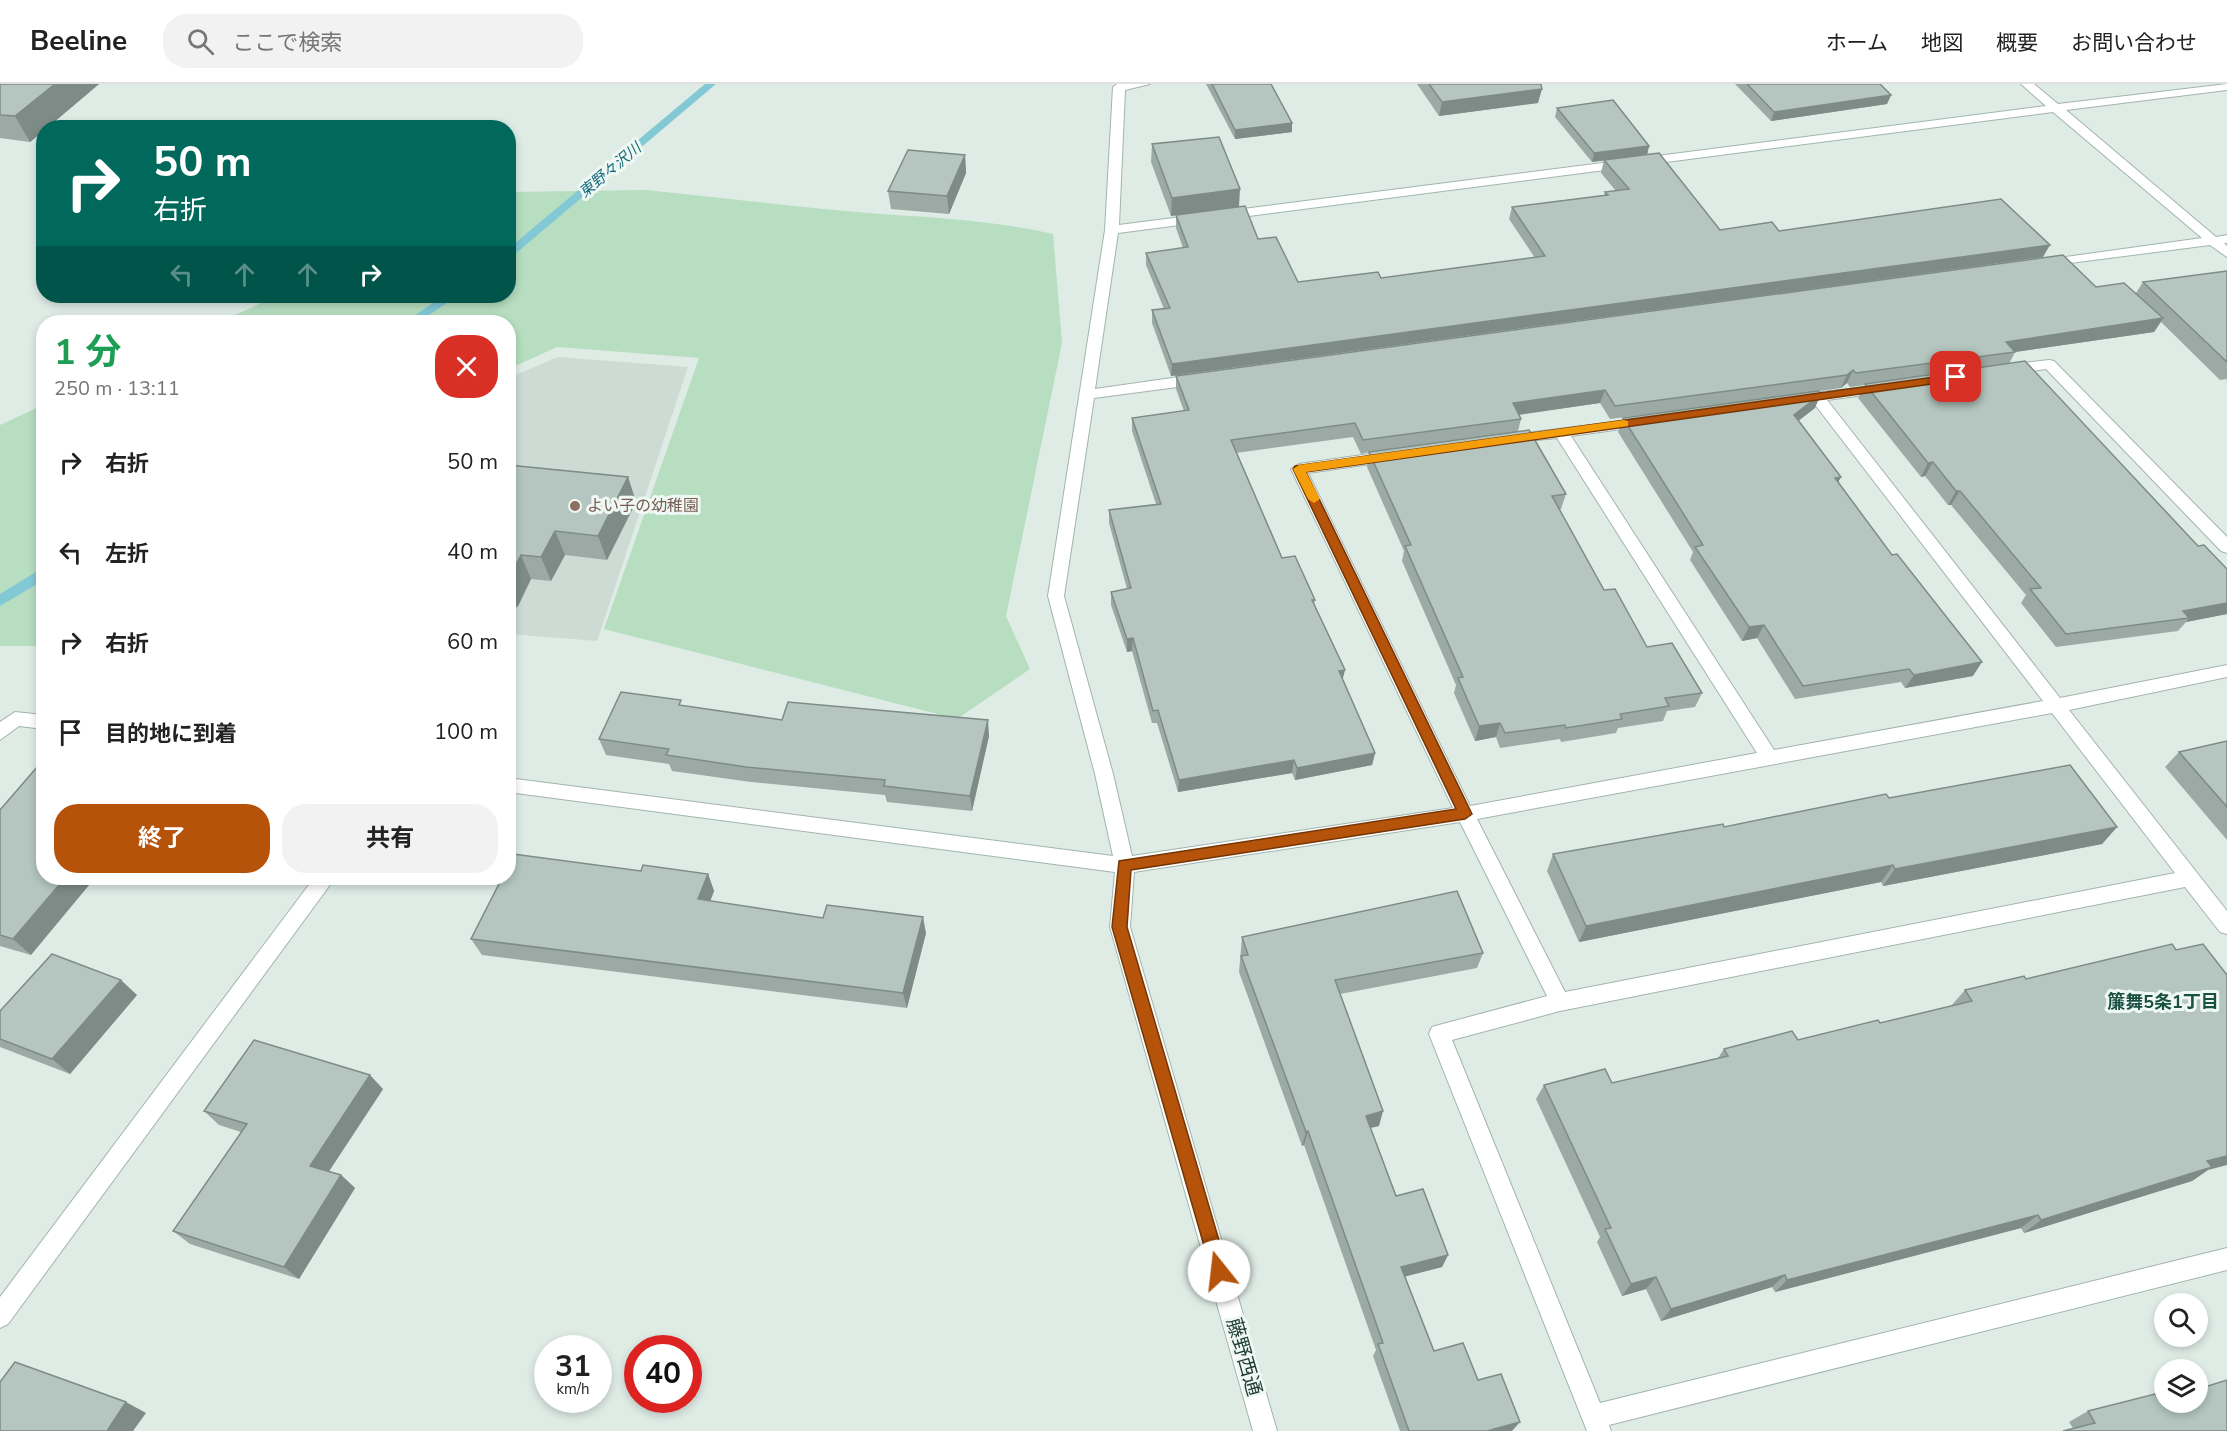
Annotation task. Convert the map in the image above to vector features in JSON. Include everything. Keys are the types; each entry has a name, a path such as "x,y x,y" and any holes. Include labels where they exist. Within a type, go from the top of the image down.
{"street":[{"name":"藤野西通","path":"1144,84 1119,87 1112,230 1089,394 1056,596 1104,774 1125,865 1120,927 1265,1431"},
{"path":"2027,84 2220,240 2227,253"},
{"path":"1112,230 2227,86"},
{"path":"2035,265 2220,240"},
{"path":"1991,373 2049,364 2227,547"},
{"path":"1089,394 1219,376"},
{"path":"1782,402 1898,386"},
{"path":"1816,397 2227,926"},
{"path":"1493,442 1654,420"},
{"path":"1561,432 1770,759"},
{"path":"1402,455 1299,469 1465,814 1560,1002"},
{"path":"516,786 1125,865 1465,814 2055,706 2227,671"},
{"path":"0,733 15,718 36,722"},
{"path":"2189,878 1560,1002 1439,1034 1596,1424 2227,1259"},
{"path":"0,1316 320,885"}],"shaded area":[{"name":"よい子の幼稚園","path":"558,357 688,367 597,641 516,635 516,375"}],"green space":[{"path":"646,190 822,209 968,221 1053,234 1062,343 1006,616 1030,669 957,719 604,629 699,358 557,347 516,366 516,315 235,315 261,303 516,303 516,192"},
{"path":"36,408 36,646 0,646 0,425"}],"building":[{"path":"0,84 55,84 15,116 0,115"},
{"path":"1212,84 1271,84 1292,123 1235,130"},
{"path":"1429,84 1541,84 1542,89 1442,102"},
{"path":"1747,84 1880,84 1891,95 1774,112"},
{"path":"1613,100 1649,146 1594,153 1557,108"},
{"path":"1219,137 1240,189 1172,198 1152,144"},
{"path":"908,150 965,155 947,196 888,191"},
{"path":"1659,153 1720,230 1772,222 1779,231 2001,199 2050,245 1172,364 1152,310 1170,308 1146,253 1188,247 1176,215 1245,206 1258,239 1276,237 1298,282 1378,272 1381,278 1545,256 1512,207 1608,195 1605,192 1629,189 1604,160"},
{"path":"2063,255 2096,287 2124,283 2163,318 2006,342 2015,352 1856,373 1853,370 1847,375 1615,406 1605,390 1513,403 1521,419 1363,440 1355,423 1231,440 1282,558 1295,556 1315,600 1312,600 1345,670 1339,671 1375,753 1297,768 1294,760 1179,780 1158,710 1153,711 1133,638 1127,639 1111,592 1131,588 1109,510 1161,504 1132,418 1189,410 1176,376"},
{"path":"2227,271 2227,362 2143,282"},
{"path":"2025,361 2198,546 2204,545 2227,569 2227,603 2183,611 2189,618 2066,634 2030,589 2041,588 1960,491 1956,491 1933,462 1928,463 1865,384"},
{"path":"1818,391 1821,394 1794,415 1841,477 1835,478 1892,555 1897,554 1982,662 1914,675 1909,669 1803,686 1764,625 1749,627 1695,547 1703,545 1623,418"},
{"path":"1529,430 1566,494 1552,496 1604,590 1615,589 1647,647 1672,643 1702,693 1665,698 1669,706 1620,714 1622,719 1566,728 1565,725 1505,733 1500,723 1479,726 1458,678 1463,677 1405,546 1411,545 1369,452"},
{"path":"516,466 628,477 598,536 555,531 541,557 521,555 516,565"},
{"path":"621,692 681,700 679,705 782,720 788,702 988,720 970,796 884,786 885,780 746,767 666,755 669,749 599,739"},
{"path":"2227,741 2227,807 2179,752"},
{"path":"2070,765 2117,827 1895,869 1893,865 1586,926 1553,854 1723,824 1724,827 1886,794 1889,798"},
{"path":"36,768 36,885 59,885 13,939 0,935 0,810"},
{"path":"516,854 641,871 643,865 708,874 698,899 823,918 827,905 923,917 903,993 471,939 498,885 516,885"},
{"path":"1457,891 1483,953 1335,980 1383,1111 1366,1116 1396,1196 1423,1189 1448,1255 1401,1267 1434,1351 1463,1343 1478,1380 1501,1374 1520,1422 1487,1431 1409,1431 1378,1344 1383,1343 1308,1131 1306,1132 1241,956 1248,955 1242,937"},
{"path":"2172,944 2176,950 2203,944 2227,975 2227,1156 2207,1161 2212,1167 2041,1220 2038,1215 1787,1280 1785,1275 1671,1309 1656,1277 1631,1284 1605,1229 1611,1228 1544,1085 1605,1069 1612,1083 1728,1056 1724,1049 1792,1031 1798,1040 1878,1020 1880,1023 1972,1001 1965,990 2024,976 2026,979"},
{"path":"52,954 121,980 52,1059 0,1039 0,1011"},
{"path":"254,1040 370,1075 310,1166 341,1175 284,1267 173,1231 247,1124 204,1111"},
{"path":"15,1362 126,1402 107,1431 0,1431 0,1382"},
{"path":"2227,1380 2227,1431 2063,1431 2095,1423 2088,1411 2154,1394 2154,1413 2208,1413 2208,1386"}],"waterway":[{"name":"東野々沢川","path":"516,249 711,84"},
{"name":"東野々沢川","path":"422,315 440,303"},
{"name":"東野々沢川","path":"0,601 36,577"}],"slow traffic":[{"path":"1314,499 1299,469 1624,424"}],"place":[{"name":"よい子の幼稚園","path":"575,506"}],"district":[{"name":"簾舞5条1丁目","path":"2163,1002"}],"route":[{"path":"1219,1271 1120,927 1125,865 1465,814 1299,469 1956,377"}]}
